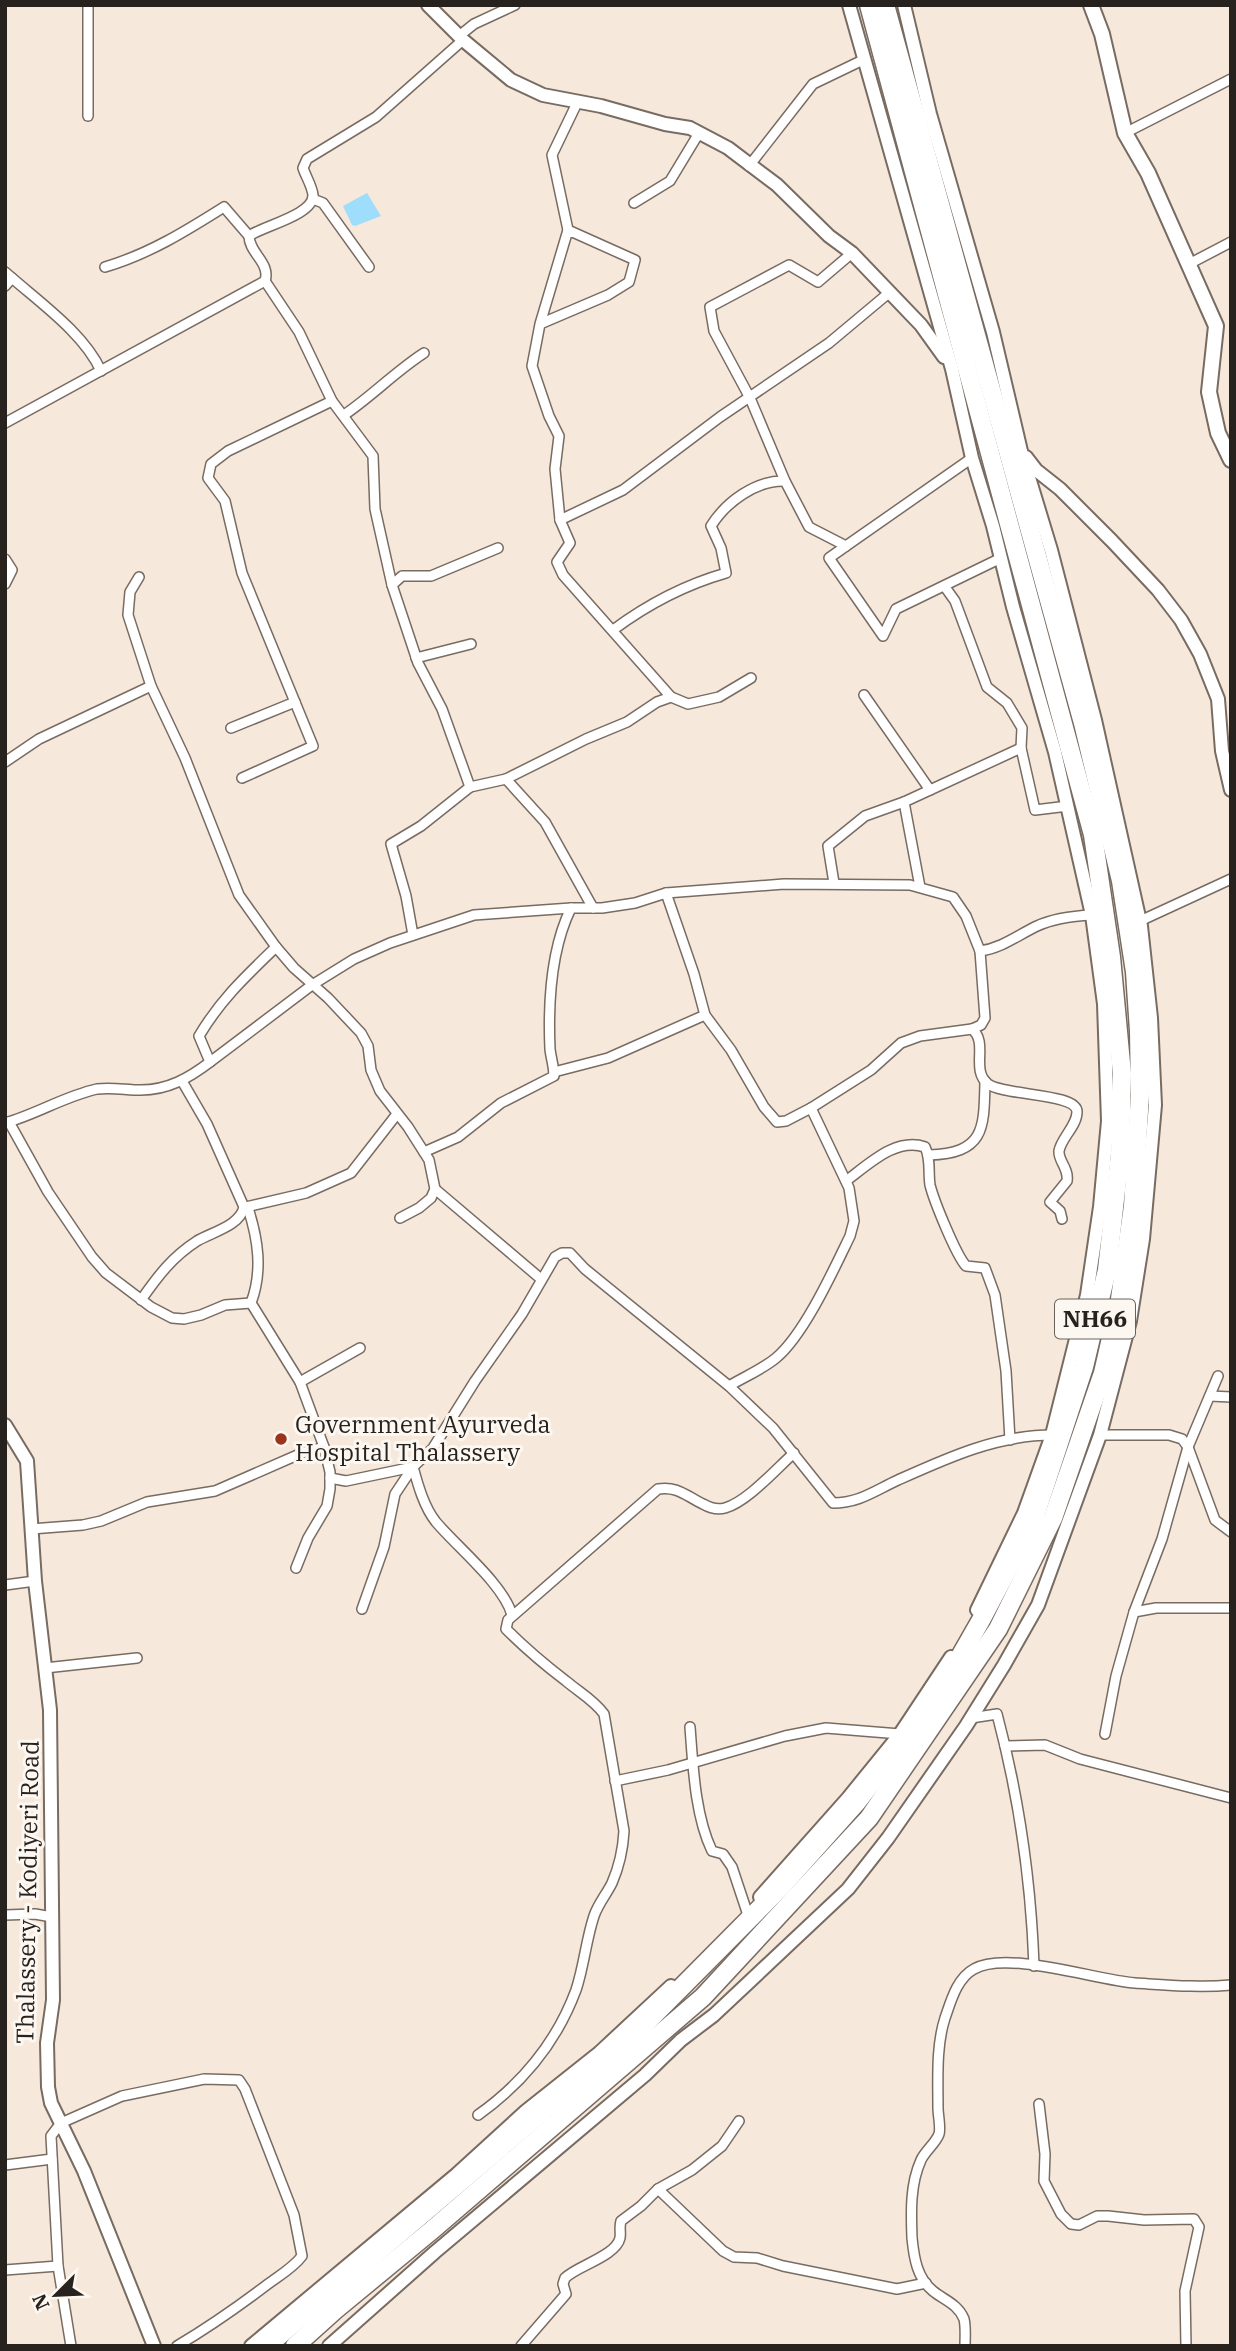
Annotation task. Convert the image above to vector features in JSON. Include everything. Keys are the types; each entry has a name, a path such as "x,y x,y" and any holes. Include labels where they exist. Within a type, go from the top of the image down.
{"highway":[{"name":"NH66","path":"267,2346 639,2030 781,1887 857,1802 933,1704 988,1608 1032,1522 1084,1367 1107,1270 1120,1154 1122,1074 1111,957 1093,835 869,5"},
{"name":"NH66","path":"295,2346 704,1997 869,1818 998,1629 1053,1518 1103,1373 1120,1299 1133,1206 1140,1095 1135,972 1121,881 1079,710 885,5"}],"main road":[{"path":"1091,5 1102,34 1125,133 1148,173 1216,326 1209,392 1218,433 1231,460"}],"street":[{"path":"88,5 88,116"},
{"path":"428,5 461,38 512,80 543,95 690,128 728,148 777,186 852,253 921,325 952,369"},
{"path":"313,199 303,168 307,159 376,117 474,24 515,5"},
{"path":"251,2346 457,2174 526,2111 598,2053 716,1944 848,1798 900,1734 954,1653 1024,1513 1052,1435 1087,1294 1100,1207 1108,1121 1104,1004 1092,915 1068,806 972,458 952,369 849,5"},
{"path":"328,2346 645,2075 681,2040 714,2015 848,1889 888,1839 971,1718 1038,1605 1100,1435 1130,1321 1143,1239 1155,1105 1151,1018 1140,921 1118,812 1095,720 1051,550 1021,451 993,332 930,114 904,5"},
{"path":"749,166 813,84 865,59"},
{"path":"1125,133 1231,79"},
{"path":"577,103 552,155 568,230 540,324 532,366 549,416 559,436 555,469 560,520 570,543 557,562 563,575 671,697 688,704 719,697 751,678"},
{"path":"634,204 670,181 699,133"},
{"path":"249,236 300,213 313,199"},
{"path":"313,199 323,203 369,267"},
{"path":"5,423 265,281 267,276 264,264 249,243 249,236 224,207 180,235 135,258 105,267"},
{"path":"540,324 608,295 629,282 635,260 568,230"},
{"path":"1189,264 1231,242"},
{"path":"846,546 809,527 785,481 750,398 714,331 710,307 789,265 818,282 852,253"},
{"path":"7,279 85,344 95,357 101,372"},
{"path":"265,281 299,332 332,401 373,456 375,509 392,585 416,658 442,709 470,787"},
{"path":"560,520 622,490 720,417 830,343 890,292"},
{"path":"344,415 424,353"},
{"path":"242,778 313,746 242,573 225,501 208,478 211,464 228,451 332,401"},
{"path":"1021,451 1036,470 1112,541 1158,590 1181,620 1200,654 1217,699 1222,751 1231,790"},
{"path":"972,458 829,558 883,636 896,609 1001,558"},
{"path":"613,630 637,612 680,588 726,573 721,548 711,526 719,512 745,493 770,480 785,481"},
{"path":"392,585 402,576 430,576 498,548"},
{"path":"5,559 12,569 5,584"},
{"path":"139,577 130,592 128,615 151,686 185,758 239,895 293,968 361,1033 368,1046 371,1070 380,1091 429,1160 435,1189 431,1198 400,1218"},
{"path":"945,586 954,601 987,687 1007,703 1022,727 1021,748 1035,810 1068,806"},
{"path":"416,658 471,644"},
{"path":"5,762 38,739 151,686"},
{"path":"864,695 930,790"},
{"path":"413,935 406,895 391,844 421,826 470,787 506,779 627,722 657,702 671,697"},
{"path":"231,728 295,702"},
{"path":"834,883 828,846 865,816 904,802 1021,748"},
{"path":"506,779 545,822 593,908"},
{"path":"904,802 920,887"},
{"path":"1140,921 1231,879"},
{"path":"251,1303 225,1306 184,1319 172,1318 141,1300 106,1273 92,1257 48,1192 7,1123 74,1096 99,1089 153,1089 182,1081 198,1072 312,985 354,959 413,935 474,915 593,908 635,903 666,893 834,883 910,885 953,897 966,916 980,951 985,1018 981,1025 972,1029 920,1036 901,1043 872,1070 810,1108 786,1121 777,1122 705,1015 666,893"},
{"path":"424,1152 458,1137 501,1103 552,1079 552,983 559,942 571,908"},
{"path":"980,951 1006,944 1039,925 1067,916 1092,915"},
{"path":"210,1062 199,1036 229,991 276,947"},
{"path":"554,1072 608,1058 705,1015"},
{"path":"929,1155 951,1154 969,1146 982,1125 985,1081 980,1068 978,1034 972,1029"},
{"path":"182,1081 207,1124 255,1228 259,1273 251,1303 300,1382 328,1459 330,1478 327,1506 308,1538 296,1568"},
{"path":"985,1081 992,1086 1028,1095 1066,1099 1075,1105 1078,1111 1059,1151 1068,1174 1067,1181 1050,1202 1060,1211 1062,1219"},
{"path":"729,1386 776,1358 804,1324 850,1236 854,1221 846,1181 810,1108"},
{"path":"141,1300 164,1267 199,1240 235,1221 246,1208 306,1193 351,1173 397,1114"},
{"path":"846,1181 898,1146 916,1144 925,1147 929,1155 930,1186 956,1252 967,1266 985,1268 995,1295 1006,1371 1010,1440"},
{"path":"435,1189 541,1279"},
{"path":"362,1609 384,1547 395,1494 413,1467 433,1448 475,1381 523,1314 555,1257 562,1252 570,1253 585,1269 729,1386 773,1428 833,1503 852,1503 937,1463 983,1445 1035,1435 1052,1435"},
{"path":"300,1382 360,1348"},
{"path":"1105,1734 1116,1676 1134,1612 1162,1539 1188,1447 1218,1376"},
{"path":"1210,1396 1231,1397"},
{"name":"Thalassery - Kodiyeri Road","path":"5,1425 27,1461 35,1581 50,1710 53,2000 47,2042 48,2087 51,2103 84,2171 154,2346"},
{"path":"1100,1435 1169,1434 1182,1439 1188,1447 1215,1520 1231,1532"},
{"path":"31,1529 57,1529 92,1523 147,1502 215,1491 324,1447"},
{"path":"478,2115 504,2096 542,2055 562,2020 576,1989 594,1917 611,1883 622,1850 624,1831 604,1714 596,1702 543,1664 506,1629 508,1620 658,1489 670,1487 684,1492 702,1504 717,1509 725,1508 737,1503 794,1453"},
{"path":"330,1478 346,1481 413,1467"},
{"path":"413,1467 420,1491 434,1520 496,1588 509,1604 512,1615"},
{"path":"5,1585 35,1581"},
{"path":"1134,1612 1156,1608 1231,1608"},
{"path":"45,1668 137,1658"},
{"path":"971,1718 997,1714 1019,1811 1032,1908 1034,1966"},
{"path":"690,1727 705,1836 712,1851 723,1854 733,1867 747,1912"},
{"path":"615,1781 693,1764 785,1736 826,1728 900,1734"},
{"path":"1005,1746 1045,1745 1080,1759 1231,1798"},
{"path":"5,1915 36,1914 52,1917"},
{"path":"965,2346 964,2321 959,2310 933,2292 926,2283 916,2264 912,2239 915,2176 921,2158 939,2134 940,2041 944,2020 958,1984 971,1970 986,1963 1034,1966 1135,1983 1176,1986 1231,1985"},
{"path":"71,2346 58,2266 51,2136 61,2123 122,2096 183,2082 223,2078 239,2080 245,2089 294,2215 302,2256 297,2263 254,2295 177,2346"},
{"path":"1039,2104 1045,2154 1044,2181 1061,2214 1071,2224 1079,2225 1097,2216 1108,2216 1144,2220 1194,2219 1199,2227 1185,2291 1186,2346"},
{"path":"521,2346 566,2294 563,2284 565,2278 592,2263 617,2244 621,2221 658,2189 692,2170 722,2146 739,2121"},
{"path":"5,2165 51,2159"},
{"path":"658,2189 723,2251 734,2258 757,2258 783,2266 897,2289 926,2283"},
{"path":"5,2270 58,2266"}],"water":[{"path":"367,193 381,216 352,225 343,206"}],"place":[{"name":"Government Ayurveda Hospital Thalassery","path":"281,1439"}]}
